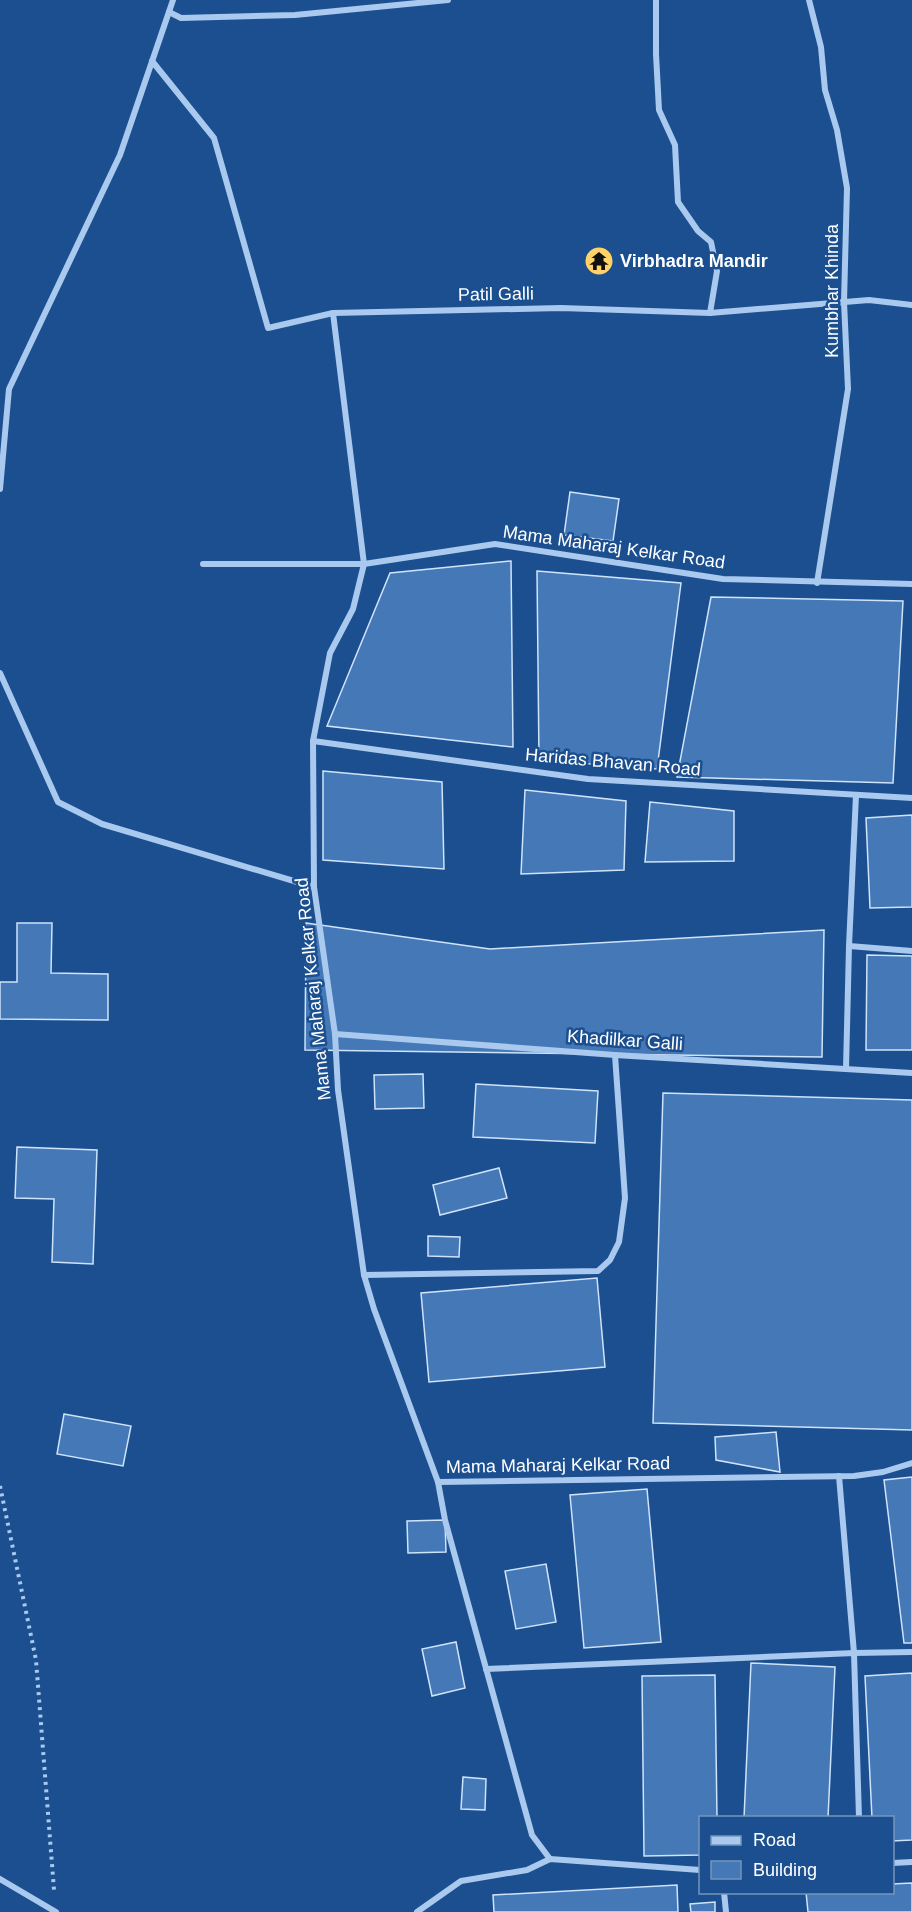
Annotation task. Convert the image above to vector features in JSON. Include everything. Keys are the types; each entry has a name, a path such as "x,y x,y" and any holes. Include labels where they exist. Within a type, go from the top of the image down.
{"street":[{"path":"0,489 9,389 120,155 173,0"},
{"path":"169,12 181,18 295,15 448,0"},
{"path":"656,0 659,110 675,145 678,202 698,231 711,242 717,271 710,313"},
{"name":"Kumbhar Khinda","path":"809,0 821,47 825,90 837,130 847,188 844,302 848,389 817,583"},
{"name":"Patil Galli","path":"152,61 214,138 268,328 333,313 561,308 710,313 869,300 912,305"},
{"path":"203,564 364,564 333,313"},
{"name":"Mama Maharaj Kelkar Road","path":"912,584 723,579 495,544 364,564 353,609 330,653 313,741 315,887 335,1034 338,1090 364,1275 374,1309 438,1482 839,1476 870,1474 912,1462"},
{"path":"0,673 58,802 102,824 315,887"},
{"name":"Haridas Bhavan Road","path":"313,741 588,778 912,798"},
{"path":"846,1069 856,795"},
{"path":"849,946 912,951"},
{"name":"Khadilkar Galli","path":"335,1034 615,1055 912,1073"},
{"path":"364,1275 598,1271 604,1266 610,1260 619,1242 625,1198 615,1055"},
{"path":"839,1476 854,1653 859,1816"},
{"path":"438,1482 445,1520 532,1835 550,1859"},
{"path":"486,1669 912,1652"},
{"path":"417,1912 461,1881 527,1870 550,1859 699,1870"},
{"path":"894,1863 912,1862"},
{"path":"0,1879 56,1912"},
{"path":"724,1894 726,1912"}],"path":[{"path":"0,1486 36,1660 54,1890"}],"building":[{"path":"570,492 619,499 613,541 564,535"},
{"path":"511,561 513,747 327,726 390,573"},
{"path":"537,571 681,583 657,769 539,760"},
{"path":"711,597 903,601 893,783 677,777"},
{"path":"323,771 442,782 444,869 323,860"},
{"path":"525,790 626,801 624,870 521,874"},
{"path":"650,802 734,811 734,861 645,862"},
{"path":"912,815 912,907 870,908 866,818"},
{"path":"17,923 52,923 51,973 108,974 108,1020 0,1019 0,982 17,982"},
{"path":"306,923 490,949 824,930 822,1057 305,1050"},
{"path":"867,955 912,956 912,1050 866,1050"},
{"path":"423,1074 424,1108 375,1109 374,1075"},
{"path":"476,1084 598,1091 595,1143 473,1137"},
{"path":"663,1093 912,1100 912,1430 653,1423"},
{"path":"17,1147 97,1150 93,1264 52,1262 54,1199 15,1198"},
{"path":"499,1168 507,1198 440,1215 433,1185"},
{"path":"428,1236 460,1237 459,1257 428,1256"},
{"path":"597,1278 605,1367 429,1382 421,1293"},
{"path":"64,1414 131,1426 123,1466 57,1454"},
{"path":"776,1432 780,1472 716,1460 715,1437"},
{"path":"912,1477 912,1643 904,1643 884,1480"},
{"path":"647,1489 661,1642 584,1648 570,1495"},
{"path":"445,1520 446,1552 408,1553 407,1521"},
{"path":"546,1564 556,1622 516,1629 505,1571"},
{"path":"456,1642 465,1688 432,1696 422,1649"},
{"path":"751,1663 835,1667 828,1816 744,1816"},
{"path":"912,1673 912,1840 894,1841 894,1816 872,1816 865,1676"},
{"path":"715,1675 717,1816 699,1816 699,1855 644,1856 642,1676"},
{"path":"463,1777 486,1779 485,1810 461,1809"},
{"path":"912,1883 912,1912 808,1912 806,1894 894,1894 894,1884"},
{"path":"677,1885 678,1912 494,1912 493,1895"},
{"path":"715,1902 715,1912 691,1912 690,1904"}],"place":[{"name":"Virbhadra Mandir","path":"599,261"}]}
